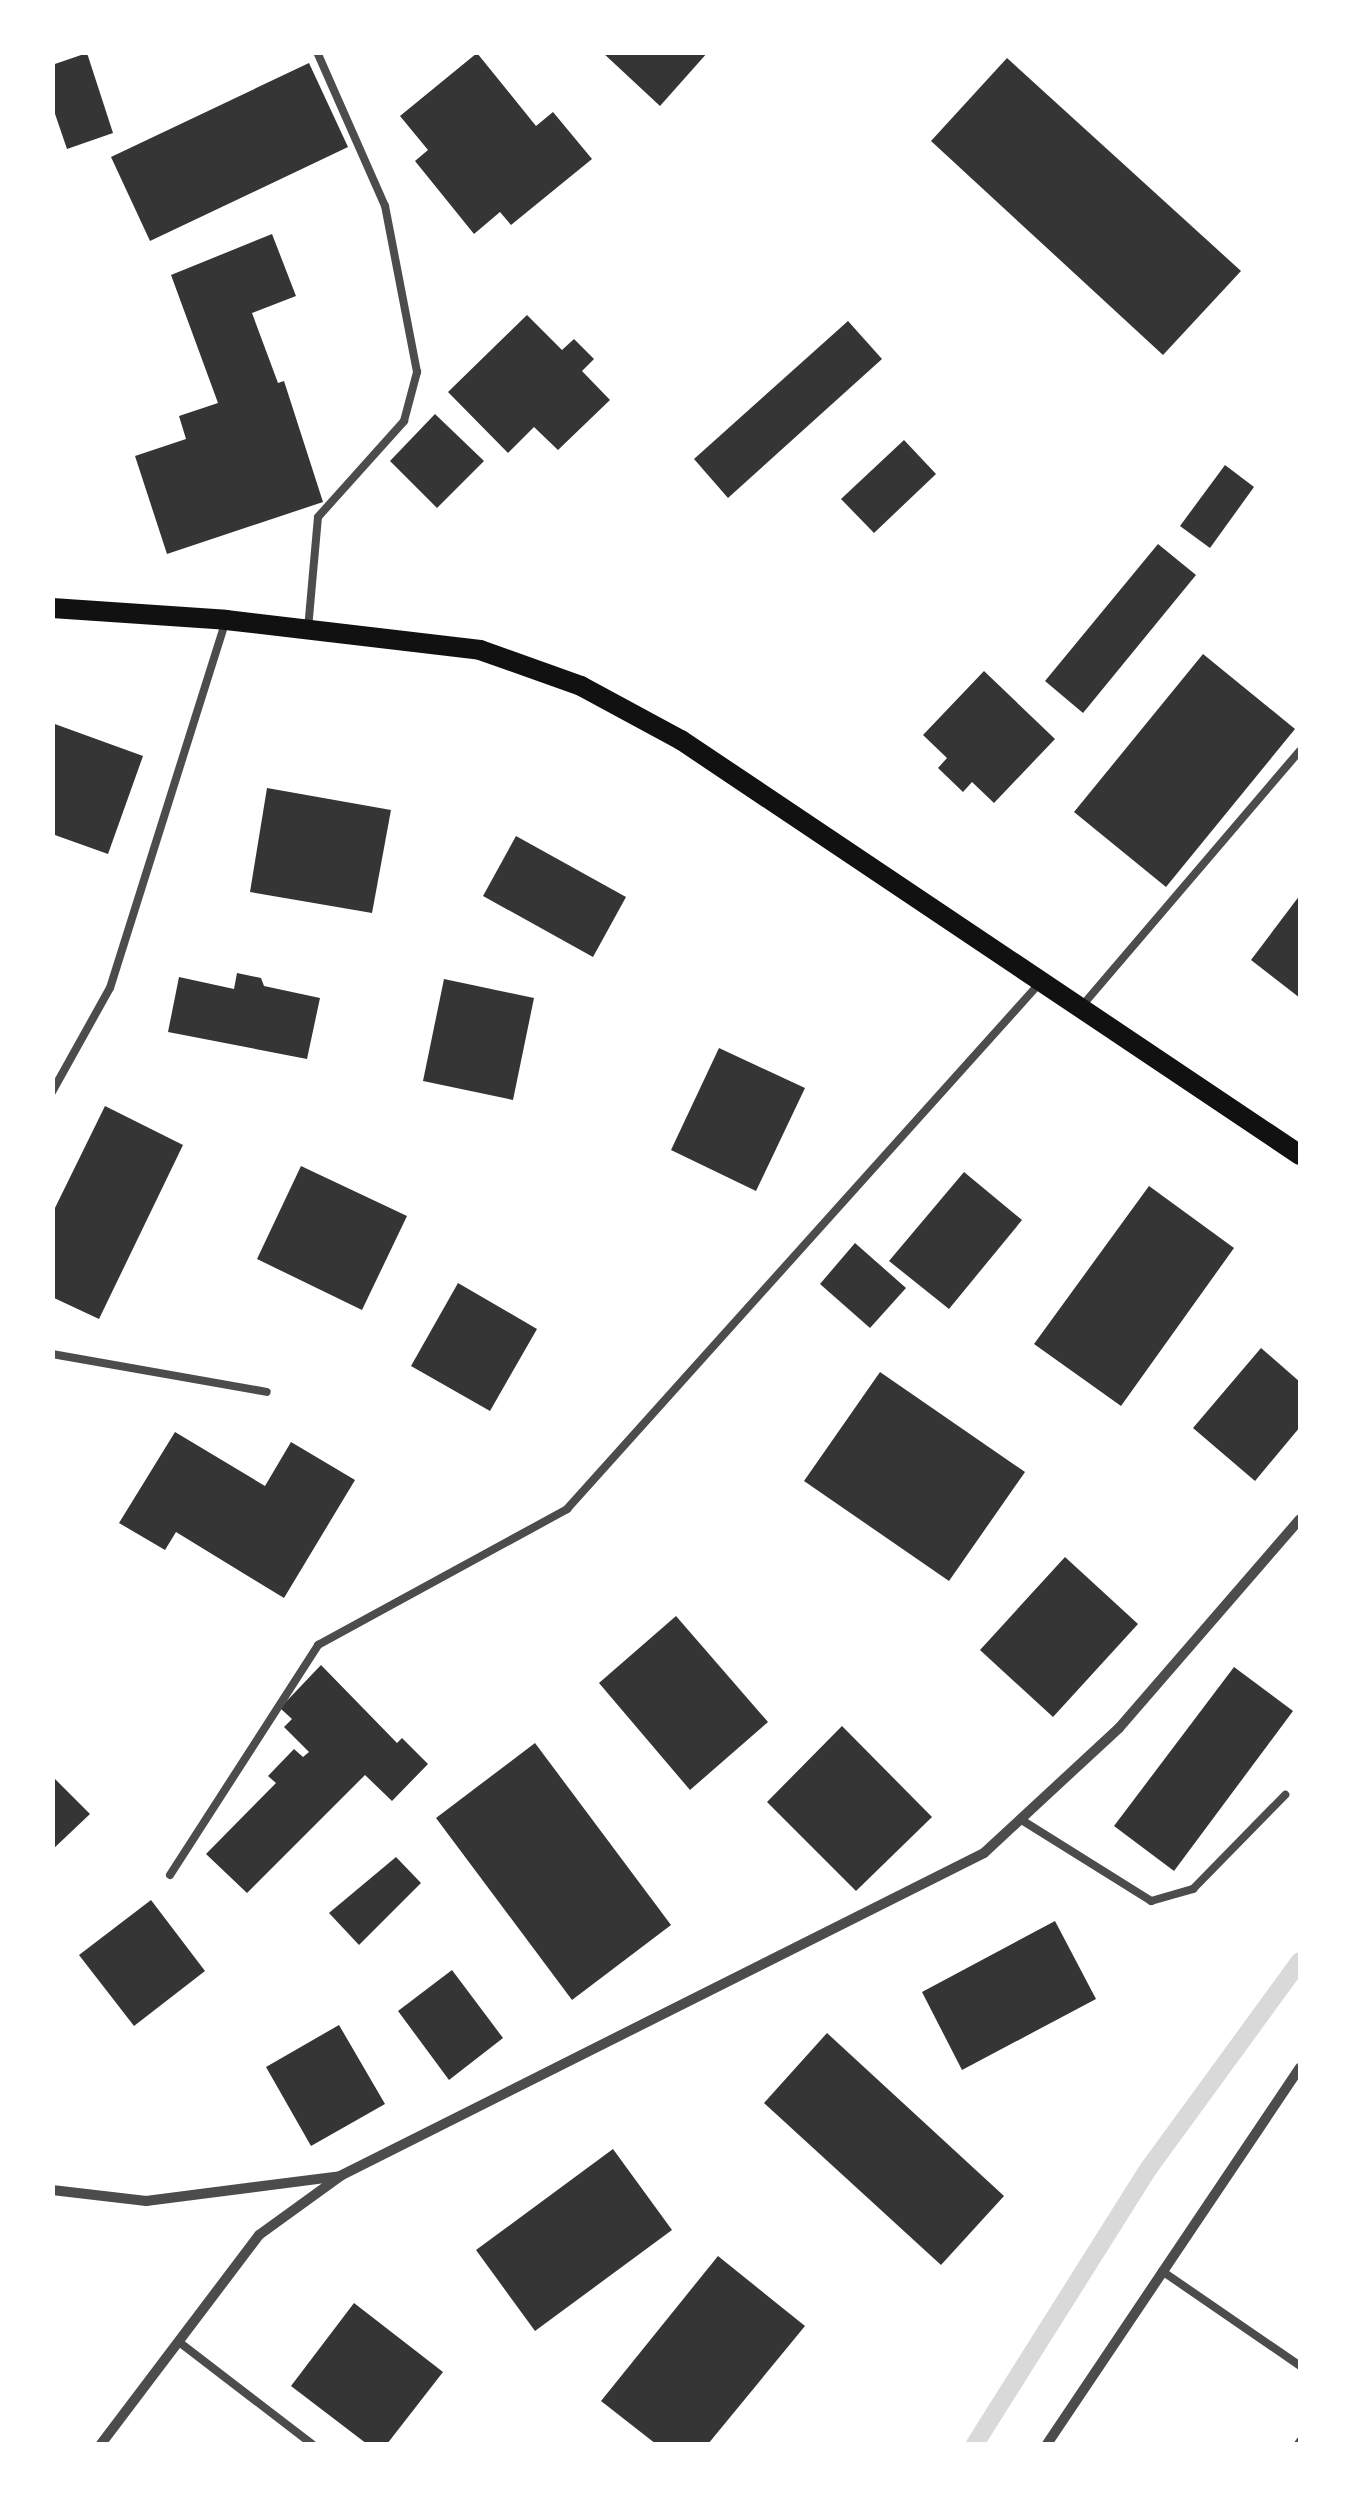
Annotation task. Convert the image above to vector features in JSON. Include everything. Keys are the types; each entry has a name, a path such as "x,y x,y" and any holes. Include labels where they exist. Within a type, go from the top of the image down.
{"main road":[{"path":"52,608 226,620 480,650 581,686 681,740 1038,985 1300,1155"}],"street":[{"path":"101,2444 259,2236 340,2176 984,1853 1120,1728 1300,1519"},
{"path":"1047,2444 1300,2068"},
{"path":"52,2190 146,2201 340,2176"}],"lane":[{"path":"308,630 318,518 404,421 418,372 385,206 316,52"},
{"path":"52,1092 110,988 226,620"},
{"path":"1078,1010 1300,751"},
{"path":"170,1876 318,1645 567,1509 1038,985"},
{"path":"52,1354 267,1392"},
{"path":"1020,1819 1151,1901 1194,1890 1285,1795"},
{"path":"1162,2271 1300,2366"},
{"path":"179,2342 312,2444"}],"building":[{"path":"602,52 708,52 660,106"},
{"path":"87,53 113,133 67,149 52,105 52,65"},
{"path":"477,53 536,126 553,112 592,159 511,225 500,212 474,234 415,161 428,150 400,116"},
{"path":"1007,58 1241,271 1163,355 931,141"},
{"path":"309,63 348,147 150,241 111,157"},
{"path":"272,234 296,296 252,313 278,383 284,381 323,502 167,554 135,456 186,439 179,416 218,403 171,275"},
{"path":"527,315 562,350 574,339 594,359 582,371 610,400 558,450 534,427 508,453 448,392"},
{"path":"848,321 882,359 728,498 694,459"},
{"path":"435,414 484,461 437,508 390,461"},
{"path":"904,440 936,474 874,533 841,499"},
{"path":"1225,465 1254,487 1210,548 1180,526"},
{"path":"1158,544 1196,575 1083,713 1045,681"},
{"path":"1203,654 1295,729 1166,887 1074,812"},
{"path":"984,671 1055,739 994,803 972,782 963,792 938,768 947,758 923,735"},
{"path":"52,723 143,756 108,854 52,834"},
{"path":"267,788 391,810 372,913 250,892"},
{"path":"516,836 626,897 593,957 483,896"},
{"path":"1300,895 1300,998 1251,960"},
{"path":"237,973 261,978 264,986 320,998 307,1059 168,1032 179,977 234,989"},
{"path":"444,979 534,998 513,1100 423,1081"},
{"path":"719,1048 805,1088 756,1191 671,1150"},
{"path":"105,1106 183,1145 99,1319 52,1297 52,1214"},
{"path":"301,1166 407,1216 362,1310 257,1259"},
{"path":"964,1172 1022,1220 949,1309 889,1261"},
{"path":"1149,1186 1234,1248 1121,1406 1034,1344"},
{"path":"855,1243 906,1288 870,1328 820,1284"},
{"path":"458,1283 537,1329 490,1411 411,1366"},
{"path":"1261,1348 1300,1382 1300,1427 1255,1481 1193,1428"},
{"path":"880,1372 1025,1472 949,1581 804,1481"},
{"path":"175,1432 265,1486 291,1442 355,1480 284,1598 176,1532 165,1550 119,1523"},
{"path":"1065,1557 1138,1624 1053,1717 980,1650"},
{"path":"676,1616 768,1722 690,1790 599,1683"},
{"path":"321,1665 397,1743 402,1738 428,1764 392,1801 365,1775 247,1893 206,1854 276,1783 268,1776 294,1749 303,1757 309,1752 284,1727 292,1719 280,1708"},
{"path":"1234,1667 1293,1711 1174,1871 1114,1826"},
{"path":"842,1726 932,1817 856,1891 767,1802"},
{"path":"535,1743 671,1925 572,2000 436,1818"},
{"path":"52,1776 90,1814 52,1850"},
{"path":"396,1857 421,1883 359,1945 329,1913"},
{"path":"151,1900 205,1971 134,2026 79,1955"},
{"path":"1055,1921 1096,1999 962,2070 922,1992"},
{"path":"452,1970 503,2038 449,2080 398,2011"},
{"path":"339,2025 385,2104 311,2146 266,2067"},
{"path":"827,2033 1004,2196 941,2265 764,2103"},
{"path":"613,2149 672,2230 535,2331 476,2250"},
{"path":"718,2256 805,2326 708,2444 656,2444 601,2401"},
{"path":"354,2303 443,2372 387,2444 367,2444 291,2386"}],"waterway":[{"path":"975,2444 1149,2168 1300,1961"}]}
